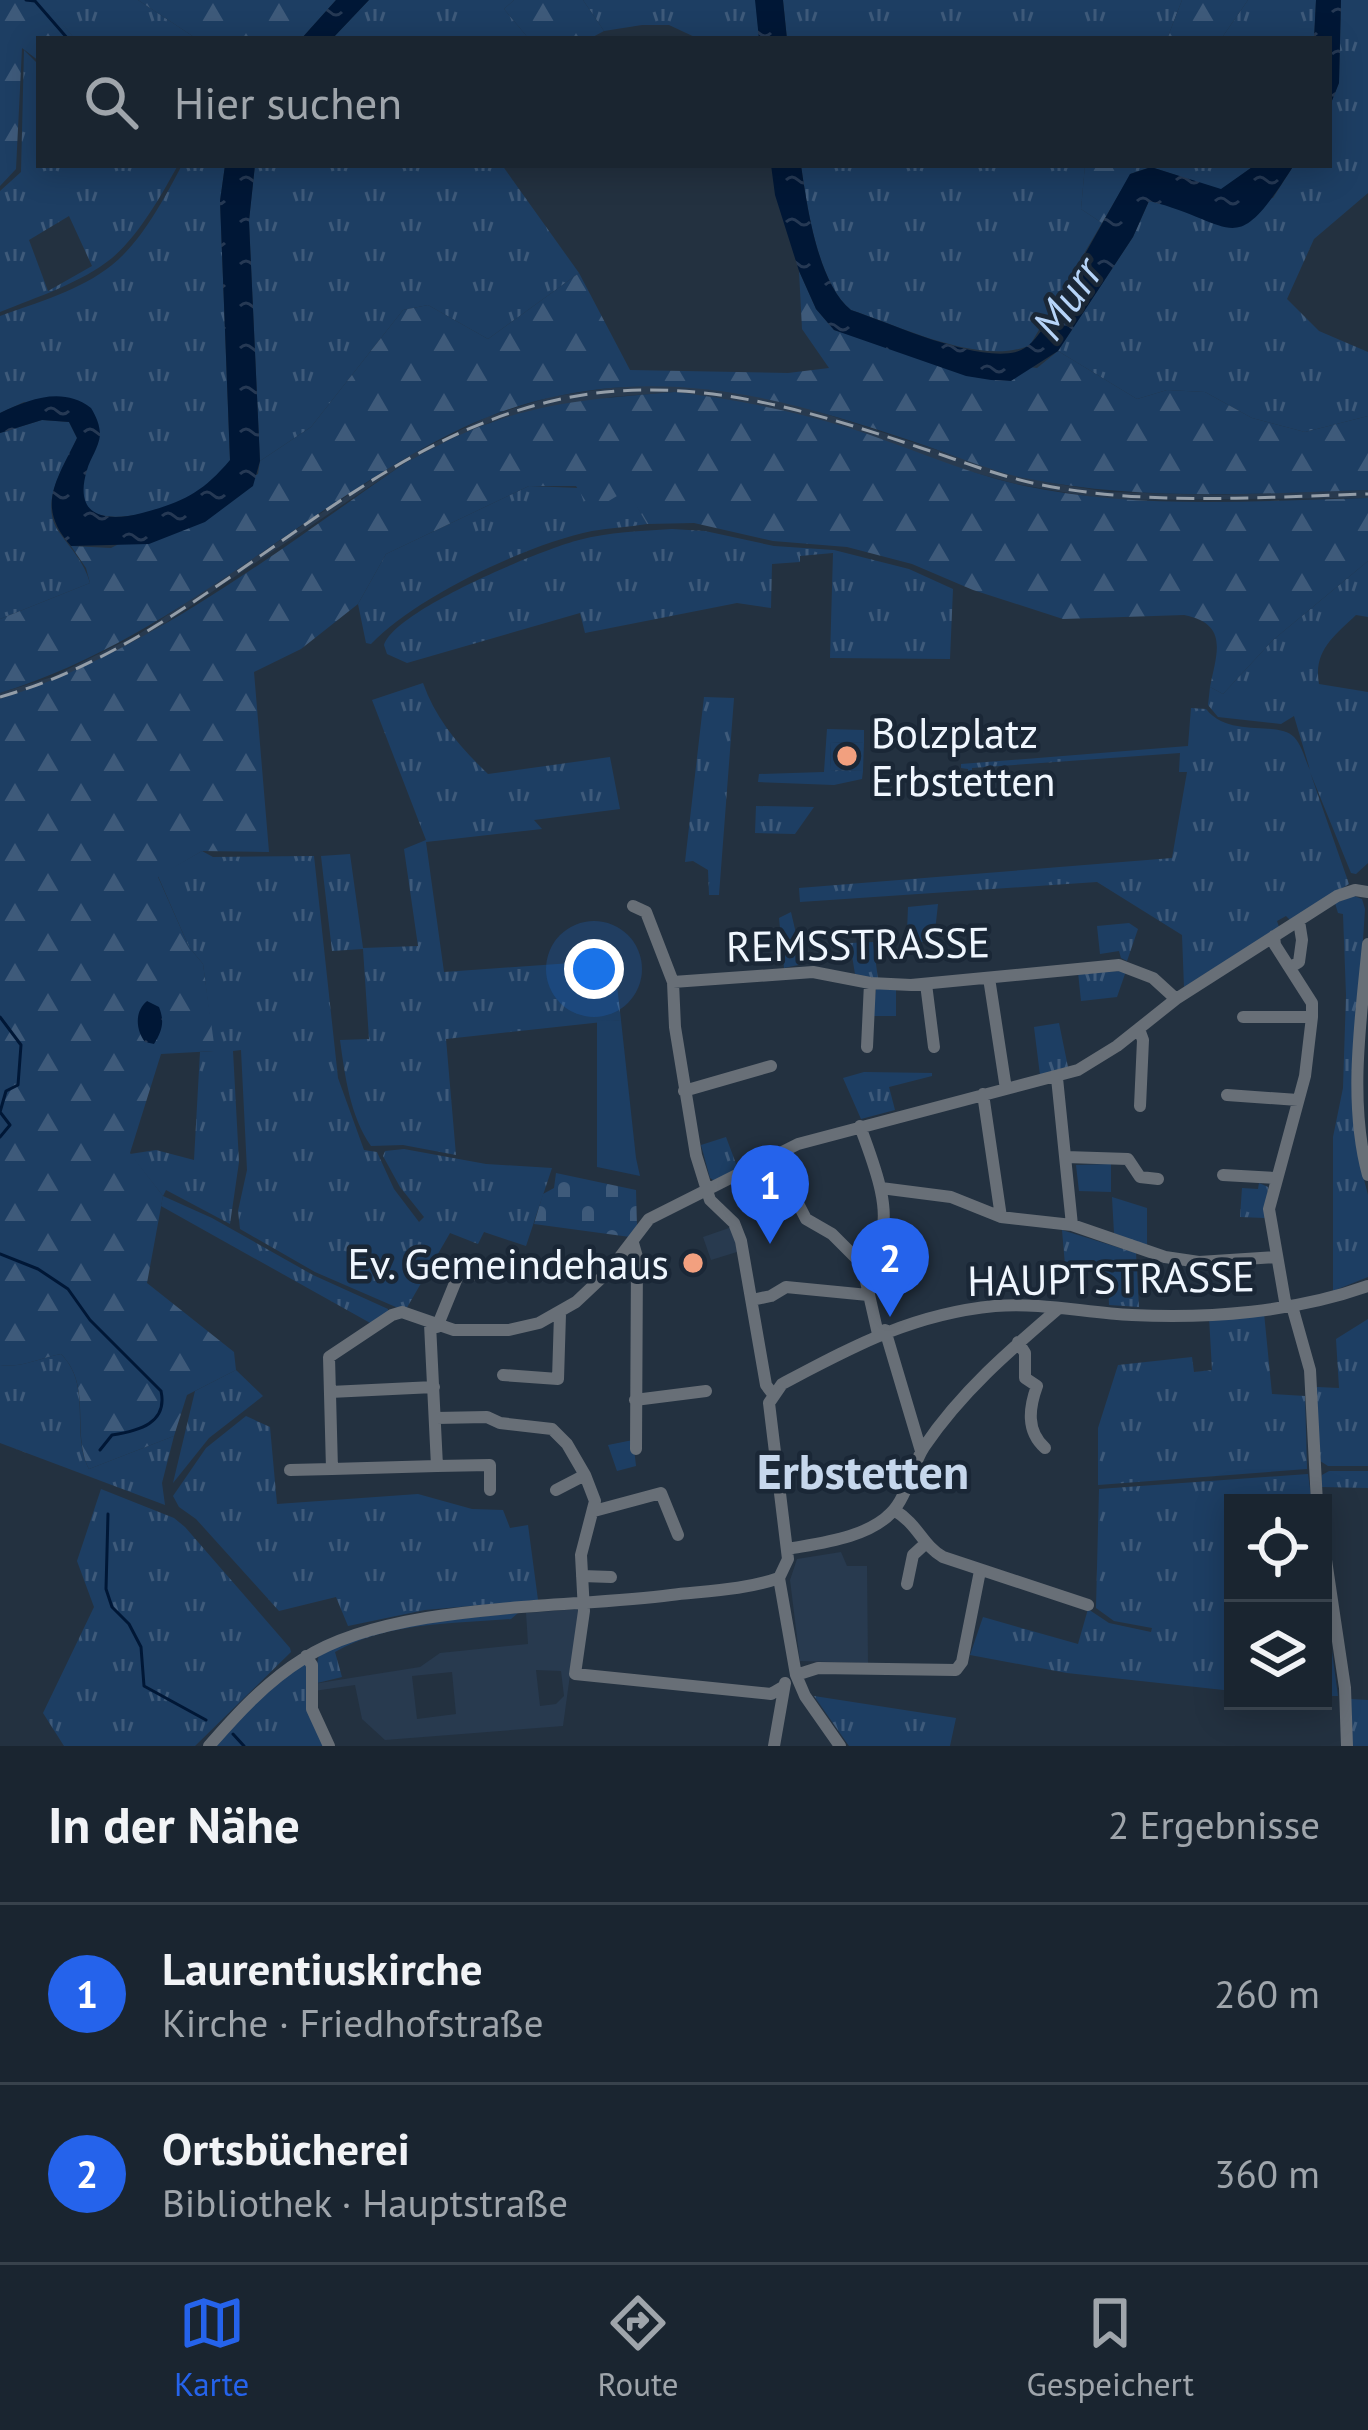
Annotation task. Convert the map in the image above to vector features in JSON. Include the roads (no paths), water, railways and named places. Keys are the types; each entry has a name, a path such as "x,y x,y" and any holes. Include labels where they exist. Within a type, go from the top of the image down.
{"street":[{"path":"332,1469 329,1357 392,1315 402,1312 434,1326 509,1330 560,1314 610,1270 650,1219 798,1144 1057,1078 1093,1062 1176,999 1298,921 1346,892 1368,892"},
{"path":"208,1746 258,1694 306,1656 361,1630 742,1586 779,1578 788,1564 769,1403 772,1393 766,1385 741,1240 734,1223 707,1193 685,1091 673,982 646,912 633,906"},
{"path":"1292,967 1302,953 1298,921"},
{"path":"1274,936 1312,1003 1298,1100 1269,1209 1276,1257 1310,1370 1317,1494"},
{"path":"1368,944 1358,1085 1359,1132 1368,1175"},
{"name":"REMSSTRASSE","path":"673,982 813,972 870,983 926,984 1119,965 1153,978 1176,999"},
{"path":"988,978 1006,1089"},
{"path":"867,1046 870,983"},
{"path":"926,984 934,1047"},
{"path":"1243,1017 1312,1018"},
{"path":"1139,1029 1140,1106"},
{"path":"685,1091 771,1066"},
{"path":"1057,1078 1072,1225"},
{"path":"983,1094 1001,1217"},
{"path":"1227,1094 1298,1100"},
{"path":"860,1126 880,1188 882,1235 862,1264"},
{"path":"774,1157 806,1219 832,1234 862,1264 868,1295 921,1451"},
{"path":"1066,1157 1128,1159 1140,1177 1158,1179"},
{"path":"1223,1175 1275,1178"},
{"path":"880,1188 951,1197 1001,1217 1072,1225 1165,1257 1198,1262 1276,1257"},
{"path":"633,1244 638,1257 636,1449"},
{"path":"437,1466 434,1326 459,1273 480,1276"},
{"name":"HAUPTSTRASSE","path":"772,1393 882,1332 996,1306 1138,1316 1289,1306 1368,1286"},
{"path":"752,1300 786,1287 868,1295"},
{"path":"788,1549 865,1531 894,1510 921,1451 951,1410 1059,1307"},
{"path":"503,1375 558,1379 560,1314"},
{"path":"1018,1342 1025,1353 1025,1378 1037,1386 1028,1411 1038,1442 1046,1448"},
{"path":"330,1399 434,1387"},
{"path":"635,1400 706,1391"},
{"path":"436,1418 487,1417 500,1424 552,1429 585,1475 594,1495 594,1511 584,1540 584,1604 575,1674 771,1694 783,1687"},
{"path":"290,1470 490,1465 490,1490"},
{"path":"556,1490 585,1475"},
{"path":"594,1511 661,1492 678,1535"},
{"path":"894,1510 913,1521 925,1544 943,1557 1088,1605"},
{"path":"908,1584 913,1556 925,1544"},
{"path":"796,1675 818,1668 956,1670 962,1662 980,1571"},
{"path":"582,1576 611,1576"},
{"path":"774,1746 790,1655 779,1578"},
{"path":"1332,1601 1345,1688 1347,1746"},
{"path":"790,1655 805,1696 840,1746"},
{"path":"306,1656 312,1665 312,1709 329,1746"}],"water":[{"path":"336,0 369,0 335,36 304,36"},
{"path":"755,0 783,0 787,36 759,36"},
{"path":"1316,0 1341,0 1339,83 1332,100 1332,36 1314,36"},
{"path":"225,168 255,168 249,221 260,461 253,486 205,522 149,544 71,546 60,532 52,505 57,480 77,438 69,422 42,420 0,433 0,413 34,399 58,396 91,408 100,435 87,470 84,498 104,516 128,516 169,505 191,495 220,471 230,460 220,201"},
{"name":"Murr","path":"771,168 802,168 822,264 851,310 956,347 999,354 1021,350 1041,331 1130,174 1154,168 1221,189 1251,168 1292,168 1258,215 1232,228 1149,201 1133,237 1058,351 1011,381 966,376 834,330 816,309 799,271"},
{"path":"147,1001 159,1007 162,1017 154,1044 145,1042 138,1027 140,1010"}],"waterway":[{"path":"26,0 35,1 65,36"},
{"path":"0,1017 21,1045 18,1085 6,1091 0,1112 10,1125 0,1137"},
{"path":"0,1254 38,1269 68,1289 90,1320 161,1391 156,1418 141,1428 112,1435 100,1450"},
{"path":"108,1514 106,1589 112,1607 129,1624 141,1647 144,1686 206,1720"},
{"path":"233,1734 244,1746"}],"railway":[{"path":"0,697 73,670 142,634 404,461 474,427 548,402 596,393 691,392 783,407 1011,478 1082,492 1205,498 1368,494"}],"place":[{"name":"Bolzplatz Erbstetten","path":"847,756"},
{"name":"Laurentiuskirche","path":"770,1244"},
{"name":"Ev. Gemeindehaus","path":"693,1263"},
{"name":"Ortsbücherei","path":"890,1317"}],"district":[{"name":"Erbstetten","path":"863,1471"}]}
